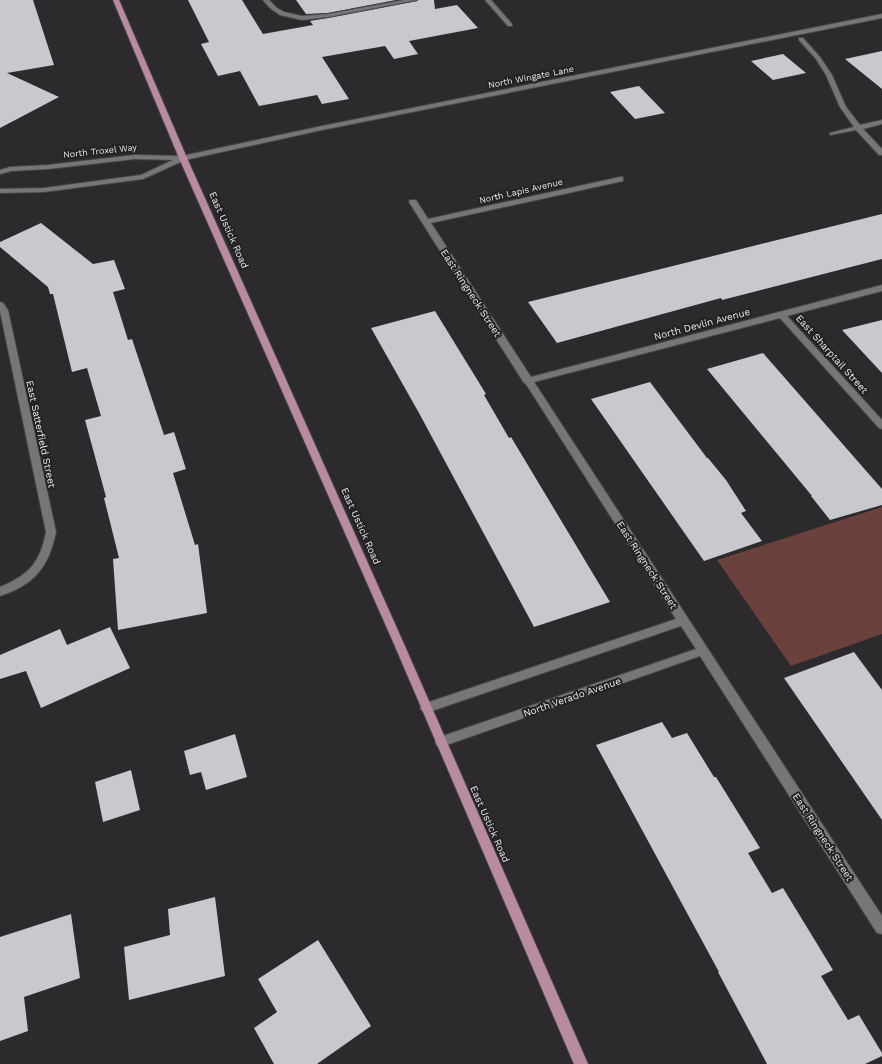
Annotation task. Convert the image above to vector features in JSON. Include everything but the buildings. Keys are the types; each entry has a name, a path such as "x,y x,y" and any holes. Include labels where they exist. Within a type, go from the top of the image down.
{"main road":[{"name":"East Ustick Road","path":"116,0 183,158 441,742 581,1064"}],"street":[{"path":"266,0 277,12 300,18 317,17 414,0"},
{"path":"488,0 510,25"},
{"name":"North Wingate Lane","path":"183,158 322,128 882,16"},
{"path":"801,39 818,58 829,74 842,107 858,128 882,153"},
{"path":"832,134 882,122"},
{"name":"North Troxel Way","path":"0,172 10,169 48,167 135,157 183,158"},
{"path":"0,191 44,190 143,177 183,158"},
{"name":"North Lapis Avenue","path":"426,222 620,179"},
{"name":"East Ringneck Street","path":"413,202 527,381 882,928"},
{"name":"North Devlin Avenue","path":"527,381 882,288"},
{"name":"East Satterfield Street","path":"0,305 4,310 51,532 49,549 40,566 23,582 0,592"},
{"name":"East Sharptail Street","path":"781,314 882,426"},
{"path":"426,708 683,621"},
{"name":"North Verado Avenue","path":"441,742 703,651"}],"shaded area":[{"path":"882,507 882,634 791,666 717,560"}]}
